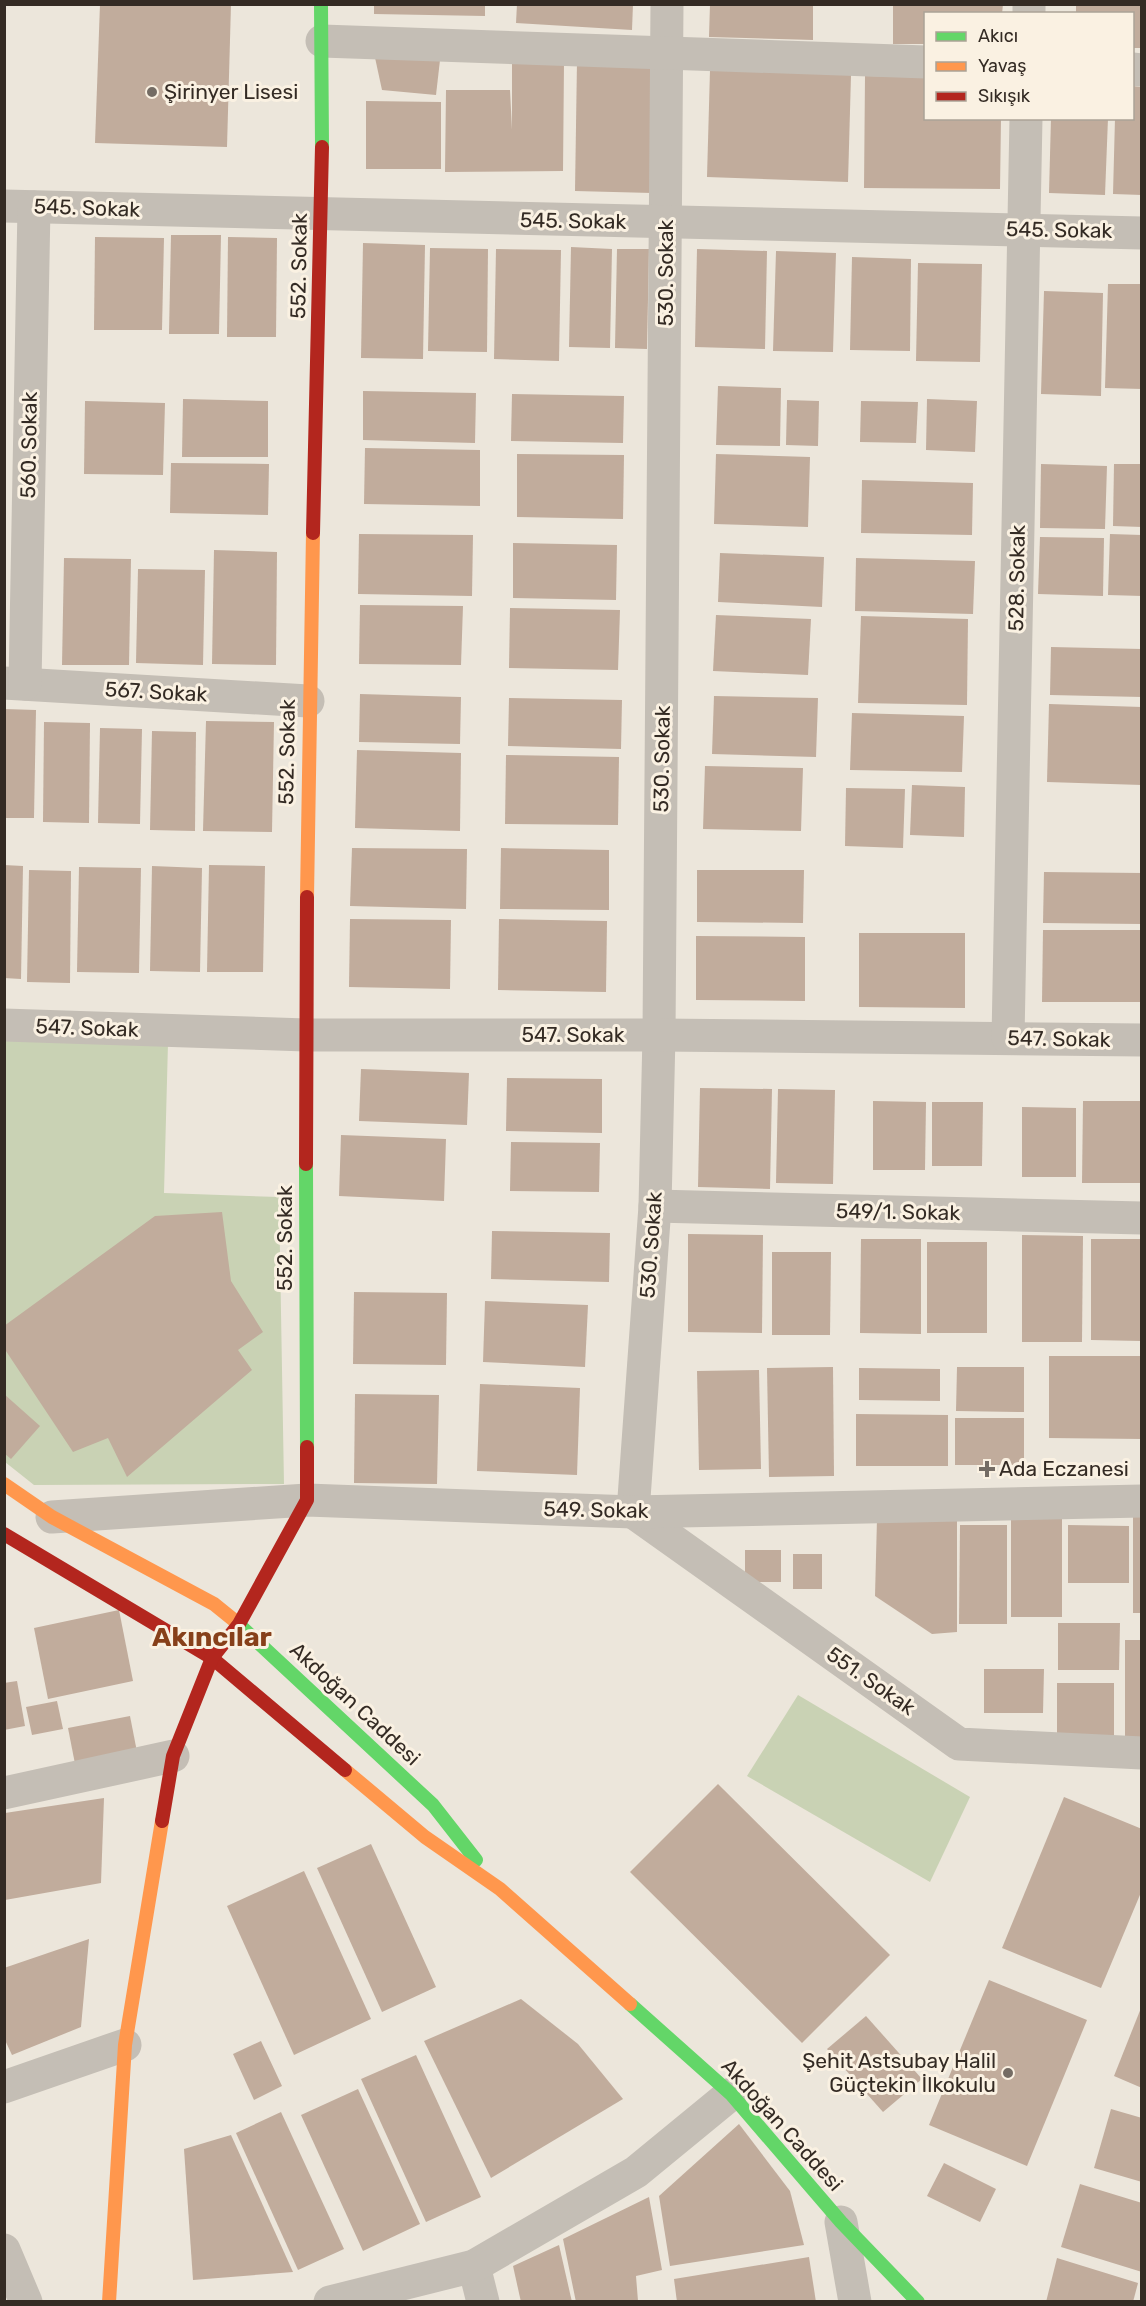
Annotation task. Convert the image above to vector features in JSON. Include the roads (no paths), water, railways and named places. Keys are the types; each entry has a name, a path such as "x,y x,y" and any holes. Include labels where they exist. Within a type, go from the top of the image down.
{"street":[{"name":"552. Sokak","path":"308,1500 306,1035 308,701 322,215 321,4"},
{"name":"530. Sokak","path":"633,1512 655,1206 659,1035 667,4"},
{"path":"322,41 924,62"},
{"name":"528. Sokak","path":"1008,1038 1026,120"},
{"name":"545. Sokak","path":"19,206 667,224 1142,232"},
{"name":"560. Sokak","path":"15,684 19,206"},
{"name":"567. Sokak","path":"15,684 308,701"},
{"name":"547. Sokak","path":"4,1025 306,1035 659,1035 1142,1040"},
{"name":"549/1. Sokak","path":"655,1206 1142,1218"},
{"name":"Akdoğan Caddesi","path":"4,1484 52,1517 214,1604 239,1624 433,1805 500,1889"},
{"path":"109,2301 125,2045 172,1756 212,1658 239,1624 308,1500"},
{"name":"549. Sokak","path":"52,1517 308,1500 633,1512 1142,1501"},
{"name":"551. Sokak","path":"633,1512 959,1744 1142,1753"},
{"name":"Akdoğan Caddesi","path":"4,1534 212,1658 425,1837 500,1889 731,2094 841,2222 918,2301"},
{"path":"4,1793 172,1756"},
{"path":"4,2087 125,2045"},
{"path":"330,2301 474,2266 636,2172 731,2094"},
{"path":"841,2222 855,2301"},
{"path":"4,2250 26,2301"},
{"path":"474,2266 483,2301"}],"place":[{"name":"Şirinyer Lisesi","path":"152,92"},
{"name":"Ada Eczanesi","path":"987,1469"},
{"name":"Şehit Astsubay Halil Güçtekin İlkokulu","path":"1008,2073"}],"district":[{"name":"Akıncılar","path":"212,1637"}]}
